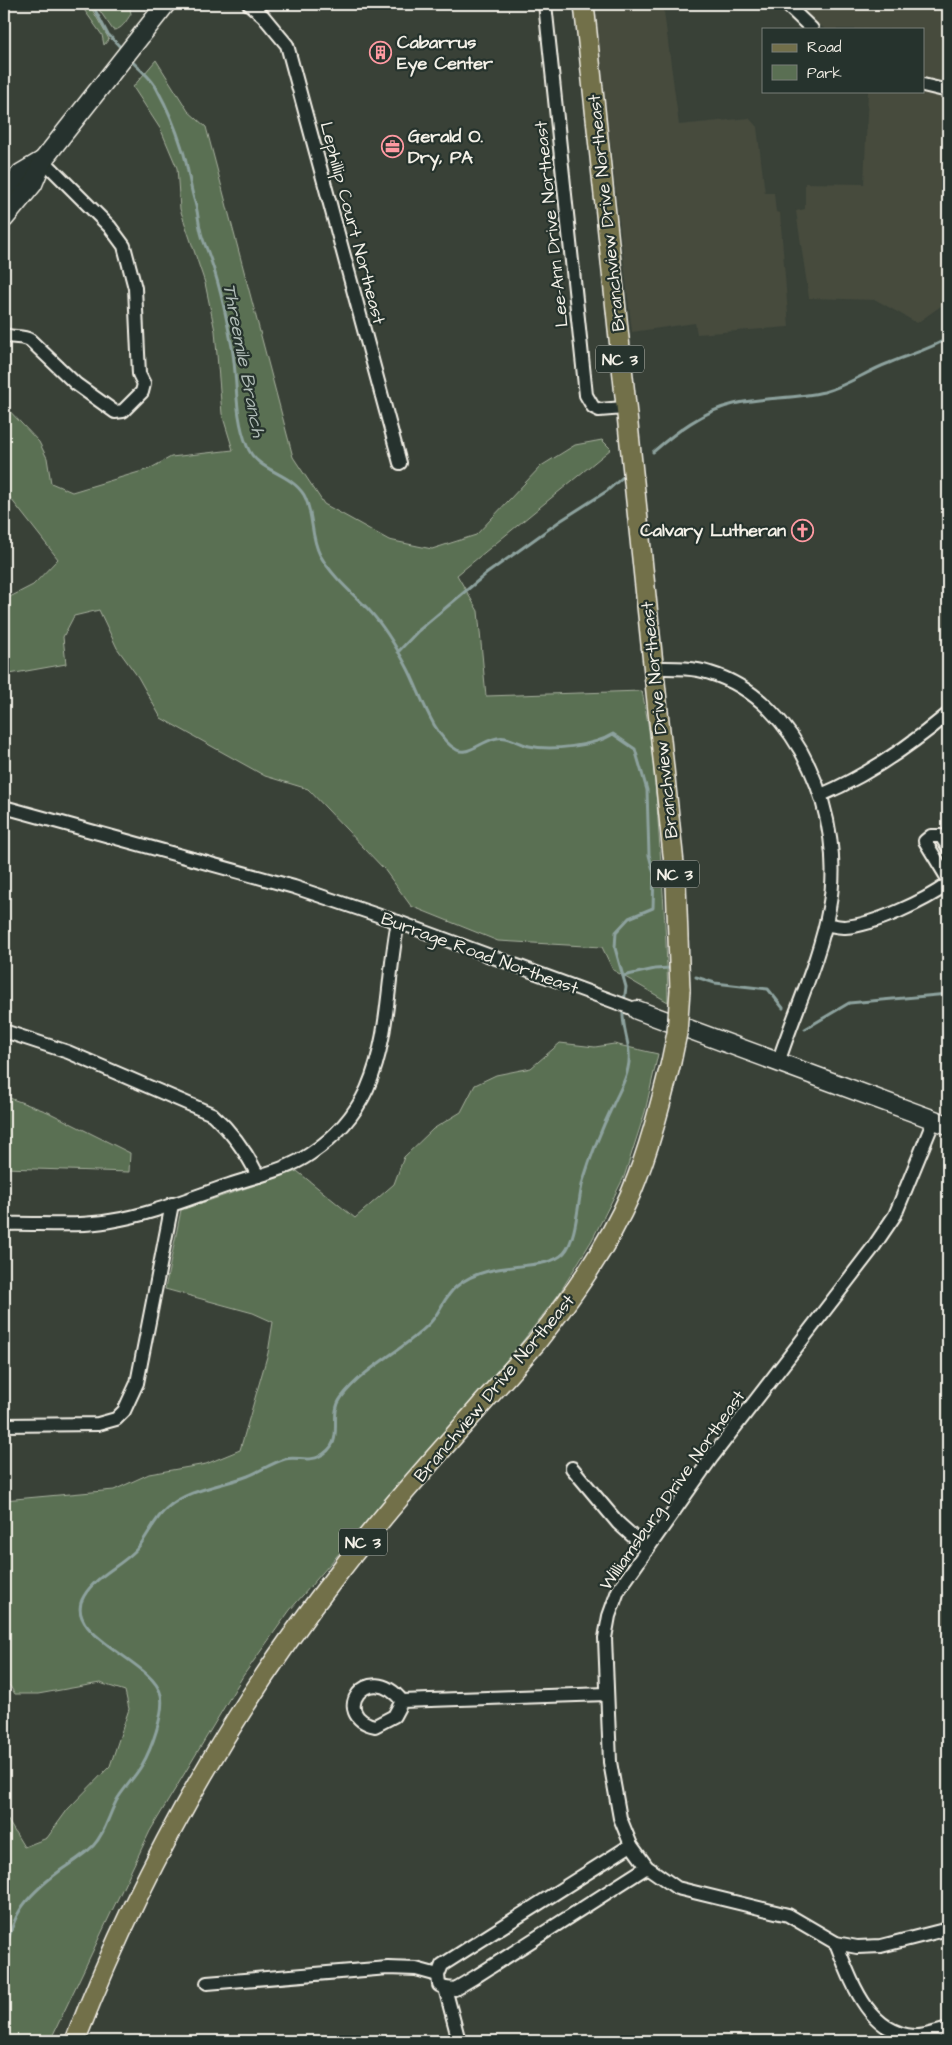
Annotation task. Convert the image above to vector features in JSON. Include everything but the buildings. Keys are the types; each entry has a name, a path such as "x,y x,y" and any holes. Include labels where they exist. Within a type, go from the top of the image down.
{"main road":[{"path":"4,219 33,184 43,160 117,69 166,4"},
{"name":"Branchview Drive Northeast","path":"75,2041 116,1943 157,1858 227,1733 295,1632 340,1571 535,1344 566,1305 600,1252 630,1193 646,1151 671,1062 677,1033 680,990 676,883 624,408 584,4"},
{"path":"4,194 22,173 43,160"},
{"name":"Burrage Road Northeast","path":"637,1010 941,1123"}],"street":[{"name":"Lephillip Court Northeast","path":"249,4 264,16 287,45 400,463"},
{"name":"Lee-Ann Drive Northeast","path":"545,4 586,395 593,407 599,410 624,408"},
{"path":"786,4 811,28"},
{"path":"924,85 948,90"},
{"path":"4,334 8,337 23,336 30,340 76,384 115,412 123,411 142,392 144,384 139,374 135,288 124,246 110,227 43,160"},
{"path":"653,668 684,668 709,672 742,688 763,705 791,737 809,766 821,795 831,837 833,859 830,906 826,925 778,1063"},
{"path":"821,795 848,783 932,728 948,714"},
{"name":"Burrage Road Northeast","path":"4,807 294,887 398,922 637,1010"},
{"path":"948,847 941,836 931,836 925,841 948,879"},
{"path":"826,925 844,927 860,924 922,902 948,884"},
{"path":"4,1224 110,1222 258,1176 300,1161 312,1153 336,1134 356,1110 367,1089 378,1057 398,922"},
{"path":"4,1031 68,1052 212,1114 228,1129 243,1149 258,1176"},
{"name":"Williamsburg Drive Northeast","path":"941,1123 895,1215 872,1249 718,1450 618,1591 609,1616 605,1638 610,1762 615,1801 631,1845 647,1867 664,1880 685,1890 788,1915 836,1943 857,1947 881,1946 948,1929"},
{"path":"4,1424 98,1424 116,1419 124,1411 137,1383 172,1204"},
{"path":"572,1468 618,1523 647,1549"},
{"path":"402,1701 607,1694"},
{"path":"631,1845 442,1965 438,1975 439,1985 445,1988 455,1988 475,1977 647,1867"},
{"path":"836,1943 864,2003 882,2024 916,2037 948,2029"},
{"path":"207,1983 388,1968 416,1968 438,1975"},
{"path":"445,1988 459,2041"}],"shaded area":[{"path":"594,4 663,4 679,125 749,118 757,127 765,193 774,193 776,212 780,213 789,327 697,334 695,323 632,332"},
{"path":"795,4 948,4 948,84 924,78 924,28 823,28 806,17"},
{"path":"868,92 921,92 948,98 948,301 917,323 876,300 809,298 796,211 805,209 805,183 864,184"}],"green space":[{"path":"80,4 89,4 109,39 104,45 102,35"},
{"path":"95,4 134,4 130,8 131,14 124,25 113,30"},
{"path":"156,60 188,111 206,127 293,457 324,504 389,540 432,549 476,535 541,466 575,445 602,440 611,449 457,575 478,611 486,696 642,691 651,744 656,798 665,918 668,1002 613,970 602,947 498,941 411,906 384,869 308,789 265,776 161,718 138,677 117,648 99,610 74,616 63,637 66,664 4,675 4,600 33,585 58,559 4,490 4,405 39,442 47,458 51,483 72,492 149,469 171,457 233,450 222,414 215,331 205,283 180,209 177,168 161,130 133,87"},
{"path":"560,1043 595,1047 614,1044 658,1054 645,1112 624,1177 592,1240 559,1294 519,1346 290,1610 243,1676 150,1831 50,2041 4,2041 4,1814 24,1847 47,1838 68,1809 110,1766 129,1709 125,1691 100,1683 38,1694 15,1694 4,1677 4,1500 114,1490 149,1474 206,1464 240,1450 268,1353 273,1322 253,1313 165,1289 181,1210 297,1171 355,1218 394,1184 404,1157 433,1129 461,1112 475,1085 496,1075 531,1068"},
{"path":"4,1096 48,1112 130,1153 129,1172 4,1168"}],"waterway":[{"name":"Threemile Branch","path":"92,4 107,33 123,50"},
{"name":"Threemile Branch","path":"130,59 155,86 172,119 184,154 202,237 217,280 227,320 234,360 240,422 247,446 258,461 291,481 304,495 320,555 336,577 368,609 385,630 408,669 428,713 441,735 448,744 462,751 468,751 499,738 506,738 529,746 560,748 595,742 613,734 635,749 647,790 649,855 654,874 653,908 629,918 616,932 615,948 626,987 624,1002"},
{"path":"653,452 690,423 723,407 745,402 824,392 841,386 881,366 934,346 948,338"},
{"path":"398,652 418,631 486,574 560,521 607,491 624,476"},
{"path":"623,976 655,969 670,968"},
{"path":"696,977 715,983 768,989 783,1008"},
{"path":"805,1029 849,1003 948,994"},
{"name":"Threemile Branch","path":"4,1965 10,1934 20,1910 36,1890 86,1853 97,1841 118,1798 146,1758 159,1721 162,1702 161,1695 154,1682 142,1670 110,1647 85,1623 80,1610 84,1596 101,1577 135,1551 167,1508 185,1496 248,1476 285,1459 314,1458 327,1451 335,1437 337,1405 341,1398 361,1377 419,1334 429,1324 457,1286 470,1277 485,1272 544,1263 564,1253 572,1238 581,1189 589,1162 627,1073 629,1053 623,1008"}],"place":[{"name":"Cabarrus Eye Center","path":"381,52"},
{"name":"Gerald O. Dry, PA","path":"392,146"},
{"name":"Calvary Lutheran","path":"802,530"}]}
